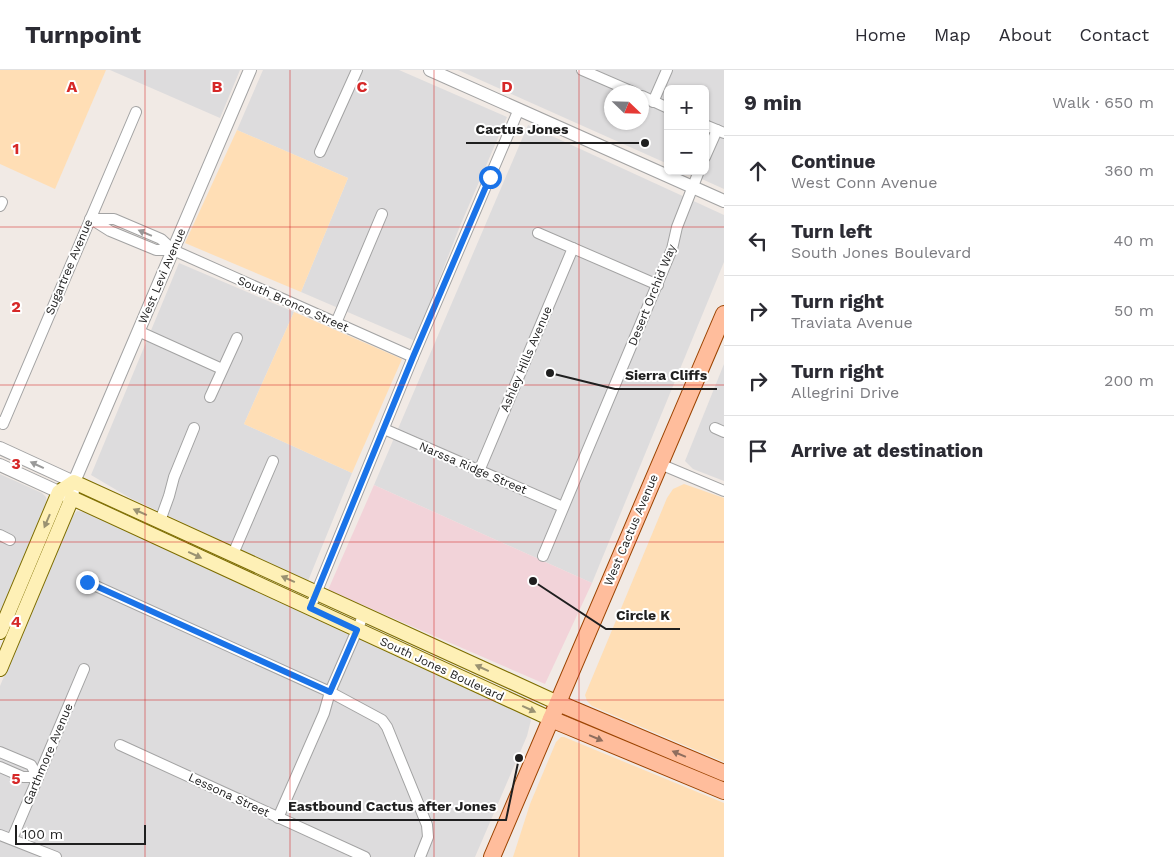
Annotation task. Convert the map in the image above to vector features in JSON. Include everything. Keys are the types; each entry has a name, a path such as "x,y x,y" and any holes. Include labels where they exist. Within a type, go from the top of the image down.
{"main road":[{"name":"West Cactus Avenue","path":"492,857 724,314"},
{"path":"0,632 74,482"},
{"name":"South Jones Boulevard","path":"74,482 558,703 724,773"},
{"path":"0,669 66,495"},
{"name":"South Jones Boulevard","path":"66,495 551,719 724,791"}],"street":[{"name":"West Levi Avenue","path":"74,482 250,70"},
{"path":"320,152 357,70"},
{"path":"430,70 724,201"},
{"path":"582,70 617,85"},
{"path":"653,102 667,70"},
{"path":"649,100 664,106"},
{"path":"310,608 413,357 519,109"},
{"name":"Sugartree Avenue","path":"2,423 136,112"},
{"path":"709,127 721,132 709,151"},
{"name":"Desert Orchid Way","path":"543,556 658,285 672,249 677,227 697,175"},
{"path":"336,324 382,214"},
{"name":"South Bronco Street","path":"90,219 114,220 161,239 173,250 413,357"},
{"path":"538,233 658,285"},
{"name":"Ashley Hills Avenue","path":"479,470 573,248"},
{"path":"138,331 222,369"},
{"path":"210,397 236,338"},
{"path":"160,521 170,496 174,477 194,428"},
{"name":"Narssa Ridge Street","path":"384,429 563,507"},
{"name":"South Jones Boulevard","path":"0,448 74,482"},
{"path":"233,554 273,461"},
{"path":"660,464 724,491"},
{"name":"South Jones Boulevard","path":"0,465 66,495"},
{"path":"87,582 330,692 382,720 387,727 427,824 428,837 420,857"},
{"path":"278,818 324,713 330,692 364,614"},
{"name":"Garthmore Avenue","path":"12,840 84,669"},
{"name":"Lessona Street","path":"120,745 365,857"},
{"path":"0,752 31,765 38,777"},
{"path":"0,767 23,777 38,777"},
{"path":"0,835 56,857"}],"shaded area":[{"path":"110,70 240,70 220,118"},
{"path":"263,70 399,70 507,117 460,226 415,341 301,292 348,178 237,130"},
{"path":"458,70 724,70 724,189 693,175 709,175 709,85 664,85 664,162"},
{"path":"528,125 724,215 724,262 592,583 374,485"},
{"path":"179,263 294,312 244,424 352,473 308,581 130,498 91,475"},
{"path":"724,364 724,481 693,469 685,461"},
{"path":"0,474 42,493 46,497 47,505 0,615"},
{"path":"374,485 592,583 545,684 328,590"},
{"path":"77,511 85,512 522,711 528,716 531,720 527,736 475,857 0,857 0,686 64,532"}],"sand":[{"path":"0,70 106,70 55,189 0,164"},
{"path":"237,130 348,178 301,292 185,243"},
{"path":"294,312 402,359 352,473 244,424"},
{"path":"684,484 724,498 724,762 592,706 587,701 585,695 667,498 673,489"},
{"path":"561,737 724,803 724,857 513,857 530,804 556,742"}],"place":[{"name":"Cactus Jones","path":"645,143"},
{"name":"Sierra Cliffs","path":"550,373"},
{"name":"Circle K","path":"533,581"},
{"name":"Eastbound Cactus after Jones","path":"519,758"}],"route":[{"path":"87,582 330,692 357,630 310,608 413,357 490,177"}]}
